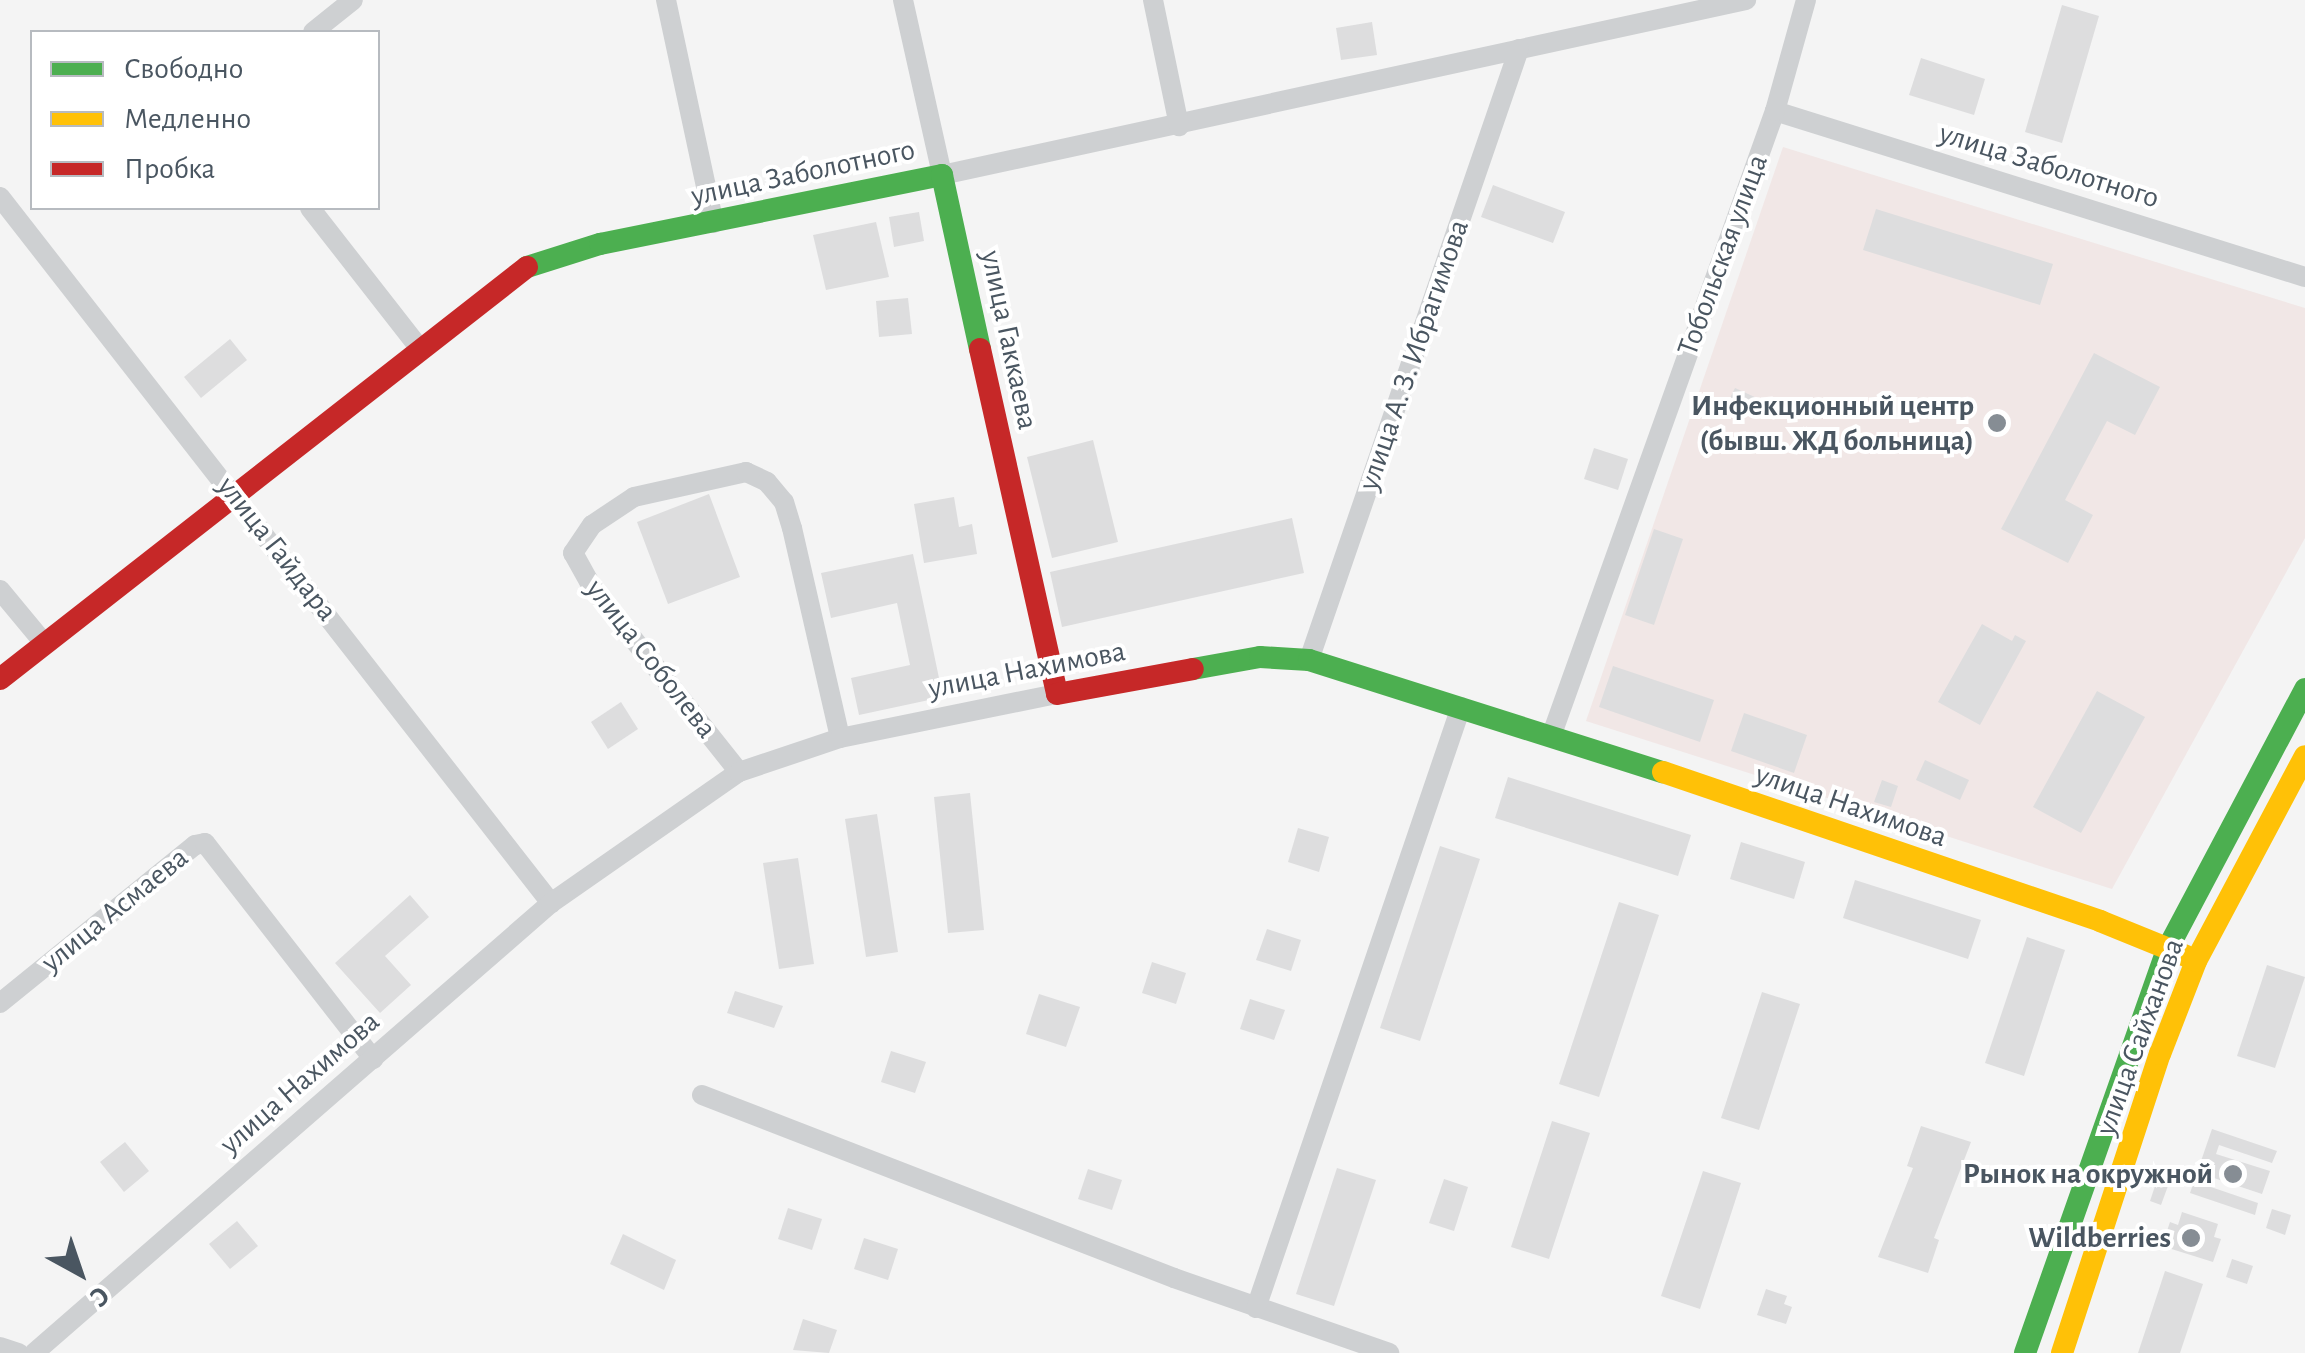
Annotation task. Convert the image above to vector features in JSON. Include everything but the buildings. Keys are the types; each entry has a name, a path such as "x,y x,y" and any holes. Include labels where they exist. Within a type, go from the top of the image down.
{"street":[{"path":"316,30 353,0"},
{"path":"666,0 714,223"},
{"name":"улица Гаккаева","path":"904,0 1057,694"},
{"path":"1154,0 1179,126"},
{"name":"улица Заболотного","path":"0,678 533,263 600,244 1179,126 1746,0"},
{"name":"Тобольская улица","path":"1552,734 1775,112 1806,0"},
{"name":"улица А. З. Ибрагимова","path":"1309,660 1519,49"},
{"name":"улица Заболотного","path":"1775,112 2305,277"},
{"name":"улица Гайдара","path":"0,197 237,496 550,903"},
{"path":"312,210 422,350"},
{"name":"улица Соболева","path":"739,772 592,587 573,553 592,525 634,497 746,472 768,482 784,502 792,528 840,738"},
{"path":"0,590 44,643"},
{"name":"улица Нахимова","path":"34,1353 550,903 739,772 840,738 1260,657 1309,660 1552,734 2196,961"},
{"path":"2025,1353 2168,948 2305,689"},
{"path":"1256,1308 1461,707"},
{"name":"улица Сайханова","path":"2062,1353 2160,1054 2196,961 2305,756"},
{"name":"улица Асмаева","path":"0,1003 195,845 205,843 373,1059"},
{"path":"702,1095 1256,1308 1389,1353"},
{"path":"0,1347 19,1353"}],"shaded area":[{"name":"Инфекционный центр (бывш. ЖД больница)","path":"1783,147 2305,308 2305,538 2112,889 1586,721"}],"traffic: fast":[{"path":"527,267 600,244 942,175 980,349"},
{"path":"1193,669 1260,657 1309,660 1663,772"},
{"path":"2025,1353 2168,948 2305,689"}],"traffic: slow":[{"path":"2062,1353 2160,1054 2196,961 2305,756"},
{"path":"1663,772 2100,921 2186,956"}],"traffic: jam":[{"path":"0,679 527,267"},
{"path":"980,349 1057,694 1193,669"}],"place":[{"name":"Инфекционный центр (бывш. ЖД больница)","path":"1997,423"},
{"name":"Рынок на окружной","path":"2233,1174"},
{"name":"Wildberries","path":"2191,1238"}]}
